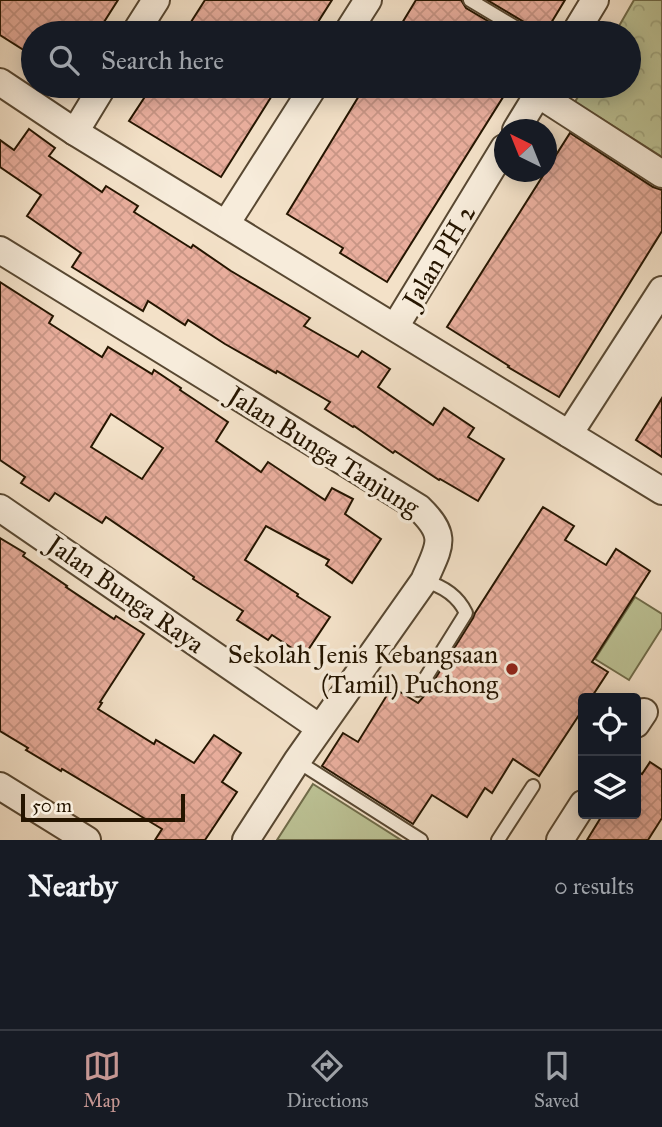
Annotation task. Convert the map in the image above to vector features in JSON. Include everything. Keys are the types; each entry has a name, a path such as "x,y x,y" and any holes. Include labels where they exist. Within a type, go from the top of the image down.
{"street":[{"path":"143,21 156,0"},
{"path":"355,21 369,0"},
{"path":"582,21 595,0"},
{"path":"0,82 21,96"},
{"path":"24,98 662,491"},
{"path":"75,131 96,98"},
{"path":"226,224 306,98"},
{"path":"523,119 535,98"},
{"path":"552,98 662,174"},
{"name":"Jalan PH 2","path":"395,327 494,166"},
{"name":"Jalan Bunga Tanjung","path":"0,250 419,508 432,520 439,535 438,549 424,581 297,761 246,840"},
{"path":"569,434 662,290"},
{"name":"Jalan Bunga Raya","path":"0,508 320,728"},
{"path":"0,786 87,840"},
{"path":"560,840 578,812"}],"lane":[{"path":"470,0 505,21"},
{"path":"418,690 466,613 462,605 446,590 424,581"},
{"path":"297,761 421,840"},
{"path":"498,840 533,786"}],"green space":[{"path":"634,0 662,0 662,157 575,102 577,98 641,98 641,21 622,21"},
{"path":"635,597 662,614 662,628 629,680 595,659"},
{"path":"313,784 401,840 277,840"}],"building":[{"path":"0,0 118,0 105,21 21,21 21,48 0,35"},
{"path":"205,0 332,0 319,21 192,21"},
{"path":"416,0 461,0 466,8 488,21 403,21"},
{"path":"487,0 565,0 552,21 522,21"},
{"path":"144,98 270,98 221,177 129,121"},
{"path":"358,98 502,98 387,282 340,253 343,248 287,214"},
{"path":"29,129 55,148 49,156 102,192 106,186 138,206 134,212 191,248 193,245 310,318 304,326 358,357 362,351 390,369 378,387 433,425 444,408 474,428 468,437 504,459 478,501 439,480 395,451 393,453 325,409 330,402 277,371 276,373 225,344 188,320 185,325 148,301 143,311 72,267 81,253 27,216 41,195 0,167 0,140 14,150"},
{"path":"570,133 653,187 662,190 662,231 559,397 447,327 539,182 557,182 557,154"},
{"path":"0,282 53,316 49,323 102,357 108,347 152,374 154,370 228,422 216,441 261,472 268,462 325,500 332,488 353,499 345,514 381,539 352,583 326,565 329,560 266,526 245,560 330,617 304,656 272,635 268,640 237,620 243,611 106,517 102,523 55,493 49,501 21,483 25,477 0,460","holes":["111,414 163,448 142,479 91,447"]},
{"path":"662,398 662,457 636,440"},
{"path":"543,507 574,526 565,540 606,565 616,549 650,571 592,662 608,672 594,693 578,693 578,717 539,776 513,759 492,793 485,788 467,817 432,795 413,824 322,766 343,733 358,742 392,687 418,703"},
{"path":"0,538 25,553 23,556 114,619 116,616 144,634 98,709 154,744 156,740 194,763 214,735 241,753 222,782 237,792 205,840 155,840 162,829 26,750 28,748 0,731"},
{"path":"650,762 662,770 662,818 648,840 587,840 600,819 641,819 642,774"}],"place":[{"name":"Sekolah Jenis Kebangsaan (Tamil) Puchong","path":"512,669"}]}
